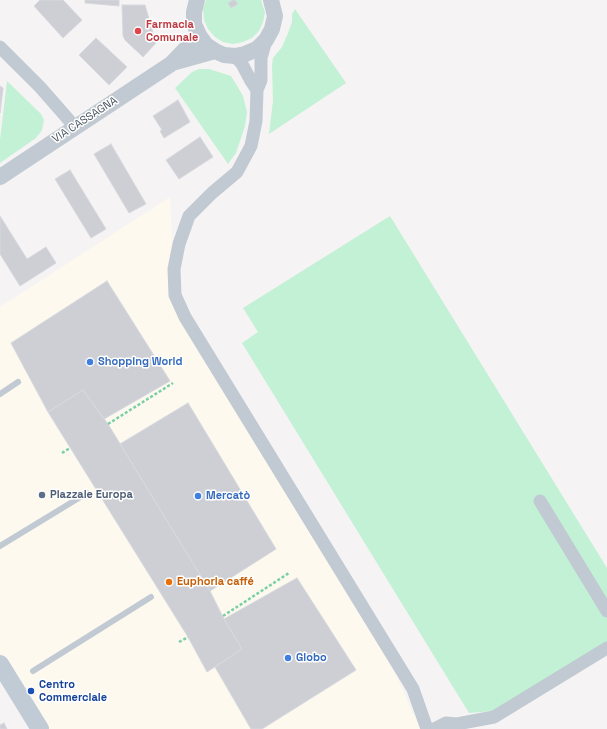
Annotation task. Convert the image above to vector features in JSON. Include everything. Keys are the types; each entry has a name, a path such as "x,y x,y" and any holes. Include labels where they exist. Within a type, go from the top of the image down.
{"main road":[{"path":"0,664 40,729"}],"street":[{"path":"197,0 194,12 194,24 198,35 206,45 214,51 224,55 235,56 245,54 257,49 266,40"},
{"path":"275,3 272,28 266,40 261,58 260,80 257,90 256,121 251,146 237,172 212,193 189,216 178,244 174,270 175,295 185,317 413,689 427,729"},
{"name":"VIA CASSAGNA","path":"0,177 171,64 198,35"},
{"path":"0,47 40,87 75,127"},
{"name":"VIA CASSAGNA","path":"171,64 214,51"},
{"path":"235,56 242,64 257,90"},
{"path":"540,501 607,611"},
{"path":"434,729 446,723 457,724 494,717 607,648"}],"lane":[{"path":"0,394 18,382"},
{"path":"0,546 87,493"},
{"path":"33,670 151,597"}],"path":[{"path":"108,424 173,383"},
{"path":"62,453 70,448"},
{"path":"223,616 289,573"},
{"path":"179,642 188,636"}],"shaded area":[{"path":"170,197 175,295 391,662 413,714 425,729 40,729 0,664 0,307"}],"green space":[{"path":"206,0 261,0 265,13 259,31 252,38 243,42 233,44 223,42 215,37 208,29 204,20 203,9"},
{"path":"295,9 346,83 269,134 273,101 273,58 282,47 292,22 292,14"},
{"path":"199,69 209,69 231,76 243,96 247,112 245,126 236,153 228,164 175,88 192,72"},
{"path":"7,81 41,114 44,120 42,130 36,138 0,163 0,140"},
{"path":"390,216 607,568 607,642 493,711 469,713 242,343 258,332 243,308"}],"building":[{"path":"40,0 63,0 82,20 63,38 34,6"},
{"path":"85,0 119,0 119,6 85,3"},
{"path":"235,0 238,4 231,8 228,3"},
{"name":"Farmacia Comunale","path":"122,5 145,5 156,43 143,57 125,40 123,36"},
{"path":"96,38 127,67 109,85 79,55"},
{"path":"0,86 3,88 0,113"},
{"path":"178,100 190,122 164,138 160,131 162,130 153,116"},
{"path":"200,137 213,157 179,179 166,160"},
{"path":"111,144 146,204 129,213 94,154"},
{"path":"70,170 106,229 91,238 55,179"},
{"path":"0,216 27,259 46,247 56,263 20,286 0,254"},
{"name":"Shopping World","path":"107,281 170,381 104,419 83,390 48,412 11,343"},
{"path":"83,390 108,424 210,591 224,619 242,649 207,672 188,637 48,412"},
{"name":"Mercatò","path":"188,403 276,549 210,591 120,444"},
{"name":"Globo","path":"297,578 356,670 262,729 251,729 215,667 242,649 224,619"},
{"path":"4,723 7,729 0,729 0,725"}],"place":[{"name":"Farmacia Comunale","path":"138,31"},
{"name":"Shopping World","path":"90,362"},
{"name":"Piazzale Europa","path":"42,495"},
{"name":"Mercatò","path":"198,496"},
{"name":"Euphoria caffé","path":"169,582"},
{"name":"Globo","path":"288,658"},
{"name":"Centro Commerciale","path":"31,691"}]}
